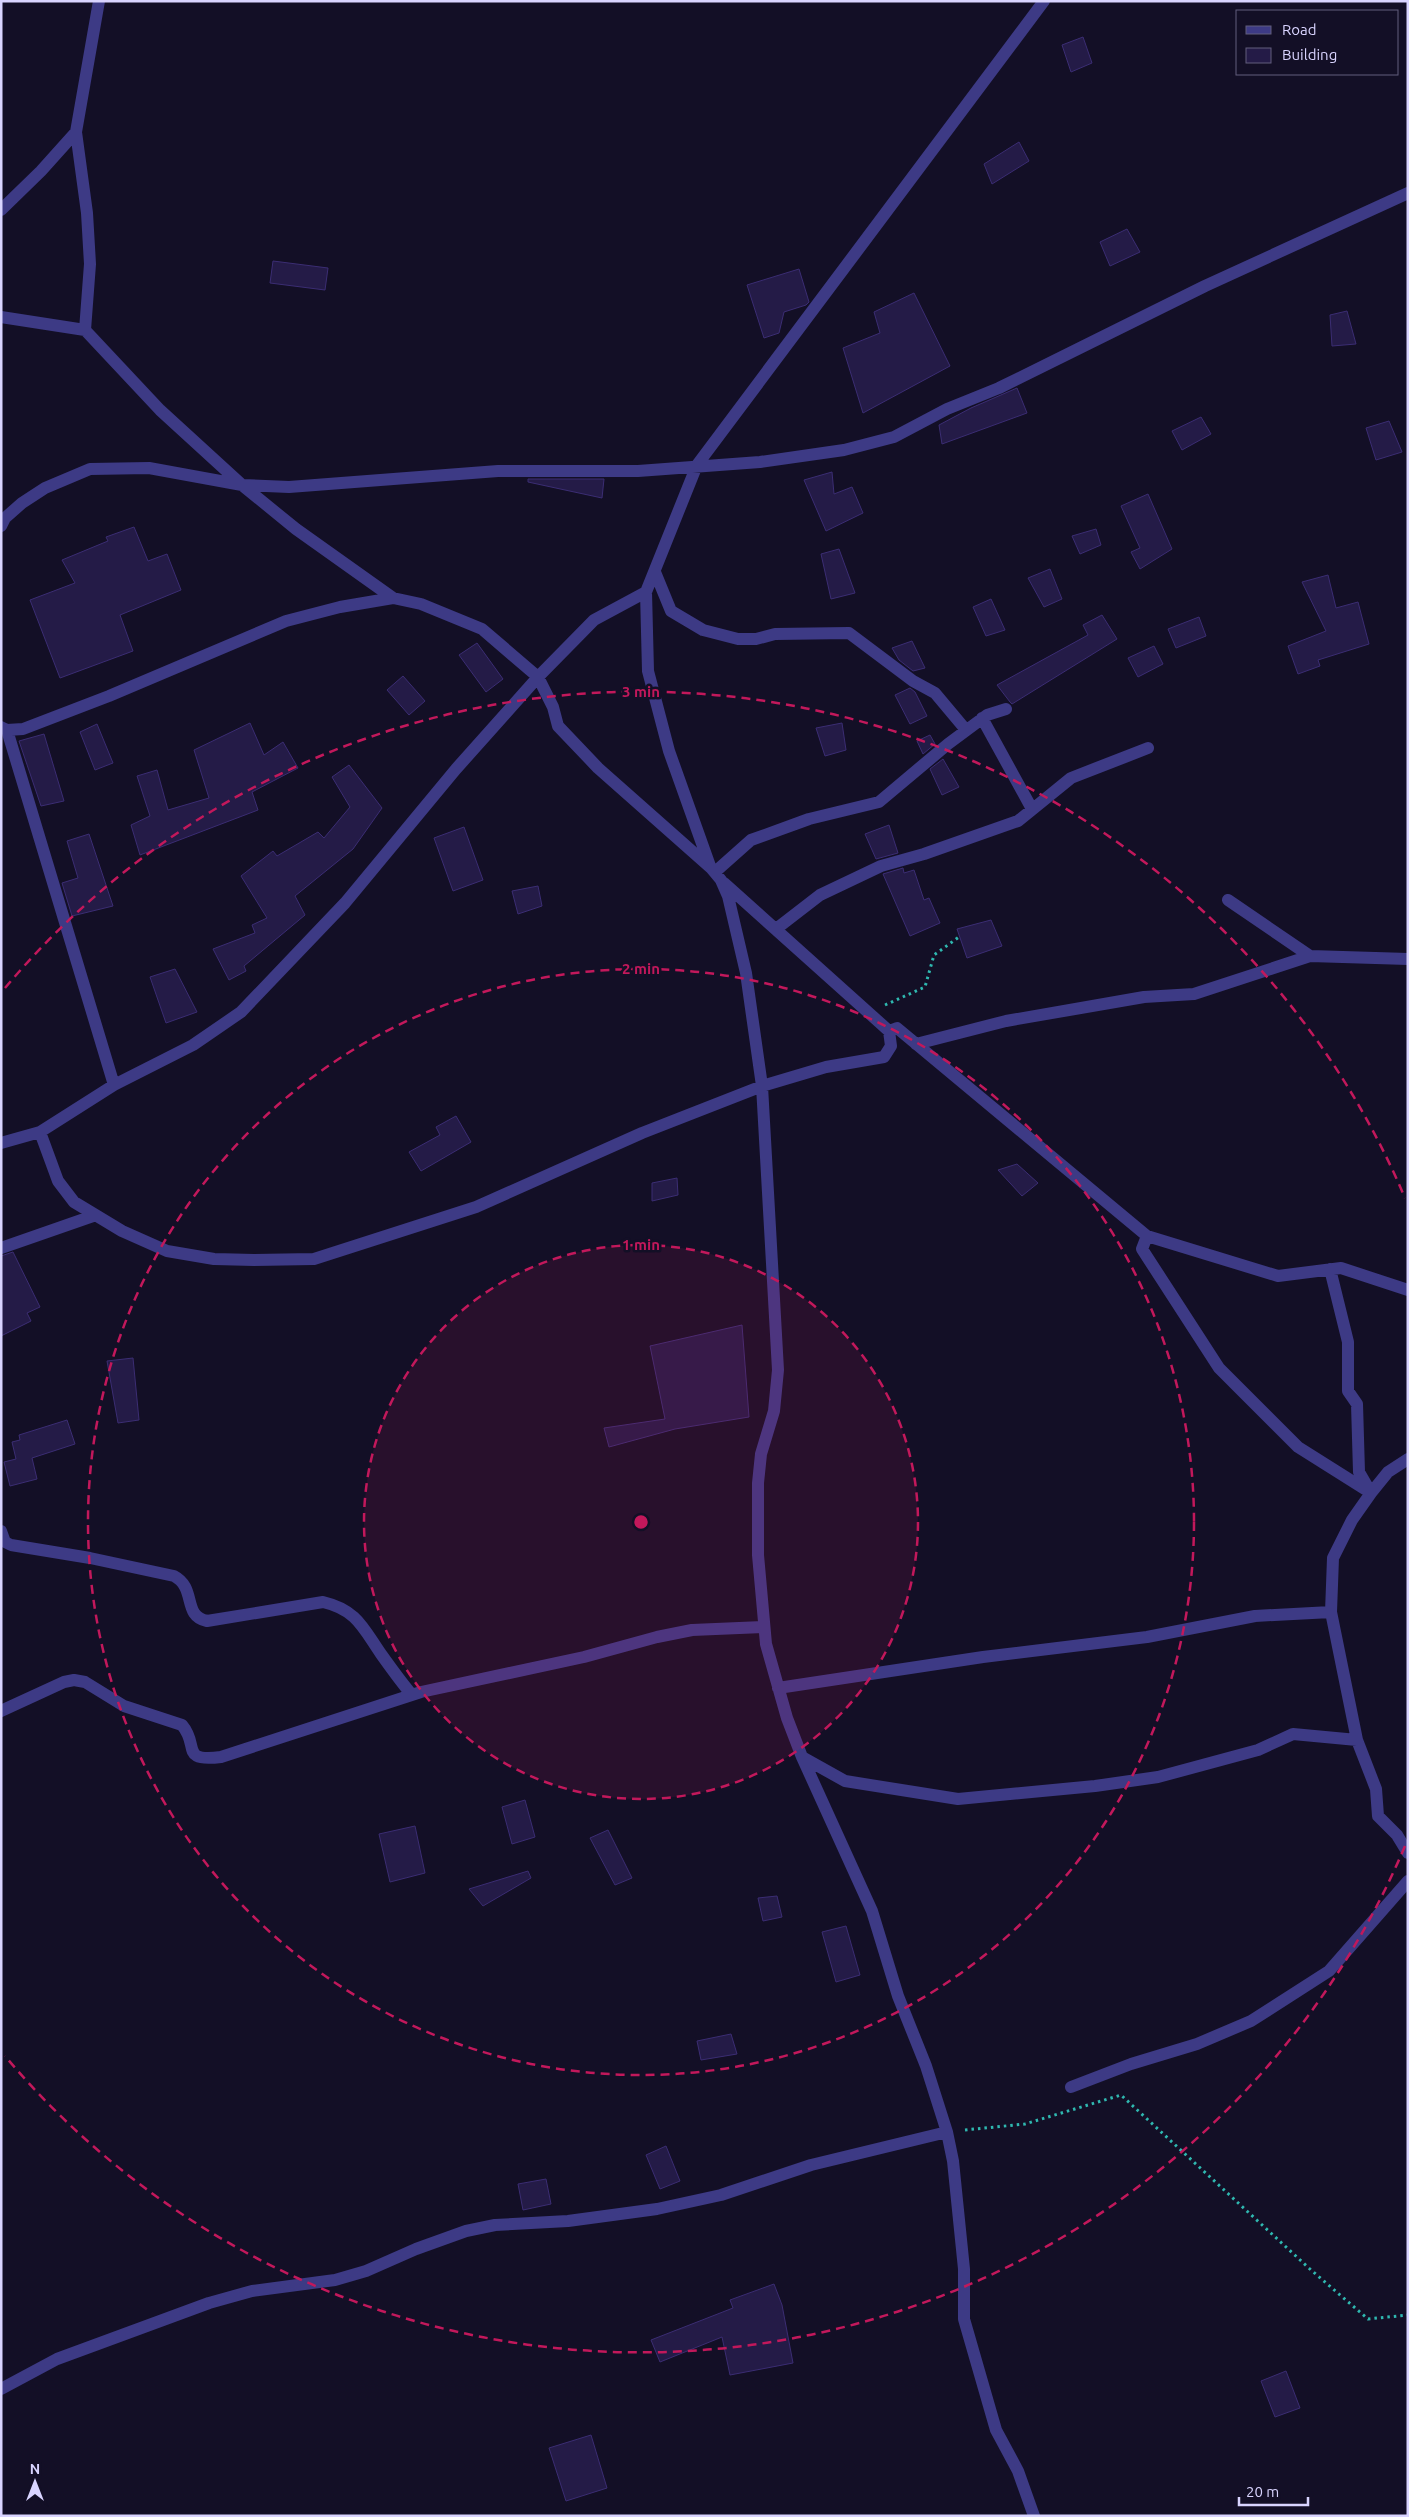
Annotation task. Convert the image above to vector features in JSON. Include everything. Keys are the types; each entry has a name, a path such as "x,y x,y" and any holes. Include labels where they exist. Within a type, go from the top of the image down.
{"street":[{"path":"85,330 90,264 87,213 76,132 99,1"},
{"path":"1034,2516 1018,2471 996,2430 964,2319 964,2269 953,2161 947,2132 926,2066 898,1996 872,1911 802,1757 778,1688 763,1627 758,1554 758,1483 761,1454 774,1411 778,1370 762,1086 746,973 728,896 716,873 670,751 648,671 646,592 697,465 1044,1"},
{"path":"1,210 41,171 76,132"},
{"path":"1,526 5,518 22,503 45,488 90,469 149,468 242,485 289,487 498,471 638,471 697,465 760,462 844,450 894,437 947,409 999,388 1205,286 1408,193"},
{"path":"1,317 85,330 160,410 242,485 296,528 393,598"},
{"path":"655,572 671,611 703,630 738,639 756,640 774,634 849,633 913,681 935,693 966,730"},
{"path":"1,1143 40,1132 114,1085 193,1045 241,1012 345,903 456,769 538,677 594,620 646,592"},
{"path":"40,1132 58,1180 74,1202 93,1216 122,1231 167,1250 214,1259 314,1259 476,1206 642,1133 762,1086 826,1067 884,1057 891,1046 889,1031 869,1012 598,768 558,726 554,707 538,677 482,630 421,604 393,598 340,607 286,621 101,699 23,729 4,728 114,1085"},
{"path":"716,873 751,840 809,819 879,802 982,718 1006,709"},
{"path":"982,718 1032,809"},
{"path":"776,929 820,895 881,866 924,854 1018,821 1071,778 1148,748"},
{"path":"1228,900 1310,956"},
{"path":"916,1044 1036,1016 1144,997 1194,994 1310,956 1408,959"},
{"path":"889,1031 896,1028 1147,1236 1278,1276 1341,1268 1408,1290"},
{"path":"1,1248 93,1216"},
{"path":"1147,1236 1142,1249 1219,1368 1298,1447 1371,1493"},
{"path":"1330,1269 1348,1342 1348,1391 1357,1404 1359,1472 1371,1493"},
{"path":"1408,1459 1388,1472 1352,1520 1333,1558 1331,1612 1357,1740 1376,1789 1378,1816 1397,1835 1408,1853"},
{"path":"1,1531 5,1542 11,1545 90,1558 174,1576 181,1580 187,1588 193,1614 199,1620 207,1622 323,1602 337,1605 352,1614 369,1634 412,1695"},
{"path":"778,1688 983,1657 1147,1637 1255,1616 1331,1612"},
{"path":"1,1711 64,1682 85,1682 124,1706 182,1726 192,1752 198,1757 206,1759 221,1757 412,1695 584,1657 657,1637 692,1630 763,1627"},
{"path":"802,1757 845,1781 958,1799 1095,1786 1158,1777 1258,1750 1293,1734 1357,1740"},
{"path":"1071,2087 1131,2064 1197,2044 1251,2022 1329,1971 1408,1881"},
{"path":"1,2389 57,2359 209,2303 252,2292 335,2280 366,2271 416,2249 466,2231 496,2224 568,2222 657,2209 721,2195 811,2165 947,2132"}],"path":[{"path":"869,1012 925,987 934,955 959,937"},
{"path":"947,2132 1025,2124 1121,2095 1311,2270 1368,2319 1408,2315"}],"building":[{"path":"1083,37 1092,63 1071,72 1062,45"},
{"path":"1019,142 1029,161 992,184 984,164"},
{"path":"1127,229 1140,252 1110,266 1100,242"},
{"path":"273,261 328,268 325,290 270,283"},
{"path":"799,269 809,302 806,305 784,312 779,333 764,338 747,285"},
{"path":"914,293 950,366 863,413 843,348 880,333 874,312"},
{"path":"1347,311 1356,344 1332,346 1330,315"},
{"path":"1017,388 1027,413 942,444 939,425 971,408"},
{"path":"1201,417 1211,434 1182,450 1172,431"},
{"path":"1389,421 1402,452 1376,460 1366,428"},
{"path":"832,472 834,494 852,487 863,513 826,531 804,480"},
{"path":"528,479 604,479 602,498 528,482"},
{"path":"1148,494 1172,549 1140,569 1131,552 1140,548 1121,506"},
{"path":"134,527 148,561 167,554 181,590 120,615 133,651 60,678 30,600 75,583 62,560 108,541 106,537"},
{"path":"1096,529 1101,545 1080,554 1072,536"},
{"path":"839,549 855,593 831,599 821,554"},
{"path":"1050,569 1062,599 1044,607 1028,578"},
{"path":"1328,575 1336,608 1358,602 1369,644 1318,660 1320,666 1298,674 1288,646 1326,631 1302,582"},
{"path":"991,599 1005,630 986,636 973,607"},
{"path":"1102,615 1117,639 1012,704 1010,702 997,685 1088,635 1083,625"},
{"path":"1199,617 1206,636 1176,648 1168,629"},
{"path":"912,641 925,668 913,671 899,660 892,648"},
{"path":"477,643 503,679 486,692 459,655"},
{"path":"1154,646 1163,664 1138,677 1128,658"},
{"path":"403,676 425,701 409,715 387,690"},
{"path":"910,688 915,692 927,716 910,724 895,695"},
{"path":"250,723 264,755 283,742 298,768 252,792 258,810 140,855 131,825 150,816 137,776 157,770 168,810 209,798 194,750"},
{"path":"842,723 846,750 825,756 816,728"},
{"path":"97,724 113,763 95,770 80,732"},
{"path":"44,734 64,801 41,806 19,741"},
{"path":"930,735 935,744 923,754 917,741"},
{"path":"943,759 959,787 942,795 930,769"},
{"path":"349,765 382,808 353,849 295,896 305,915 244,966 246,971 229,980 213,949 255,933 252,925 267,918 241,876 273,851 277,856 318,832 324,838 350,807 332,777"},
{"path":"889,825 898,853 876,859 865,834"},
{"path":"464,827 483,880 453,891 434,838"},
{"path":"89,834 113,906 72,916 62,883 78,878 67,841"},
{"path":"903,868 904,873 914,870 924,900 929,898 940,923 910,936 883,874"},
{"path":"538,886 542,906 518,914 512,891"},
{"path":"991,920 1002,946 967,958 957,929"},
{"path":"175,969 197,1012 166,1023 150,977"},
{"path":"456,1116 471,1142 421,1171 409,1152 440,1135 436,1127"},
{"path":"1017,1164 1038,1183 1022,1196 998,1170"},
{"path":"677,1178 678,1195 652,1201 652,1183"},
{"path":"13,1252 40,1307 27,1313 31,1321 1,1336 1,1256"},
{"path":"742,1325 749,1417 675,1429 609,1447 604,1428 665,1419 650,1346"},
{"path":"133,1358 139,1420 118,1423 107,1361"},
{"path":"67,1420 75,1444 32,1458 37,1479 10,1486 4,1462 16,1459 12,1442 20,1440 19,1435"},
{"path":"525,1800 535,1837 512,1844 502,1807"},
{"path":"415,1826 425,1873 390,1882 379,1834"},
{"path":"608,1830 632,1878 615,1885 590,1838"},
{"path":"528,1871 531,1878 483,1906 469,1889"},
{"path":"777,1896 782,1917 763,1921 758,1898"},
{"path":"846,1926 860,1975 836,1982 822,1932"},
{"path":"731,2034 737,2054 701,2060 697,2041"},
{"path":"666,2146 680,2181 660,2189 646,2155"},
{"path":"546,2179 551,2204 523,2210 518,2184"},
{"path":"774,2284 782,2305 793,2363 730,2375 722,2337 660,2362 651,2340 733,2308 730,2300"},
{"path":"1286,2371 1300,2408 1275,2417 1261,2381"},
{"path":"591,2435 607,2488 566,2501 549,2448"}]}
